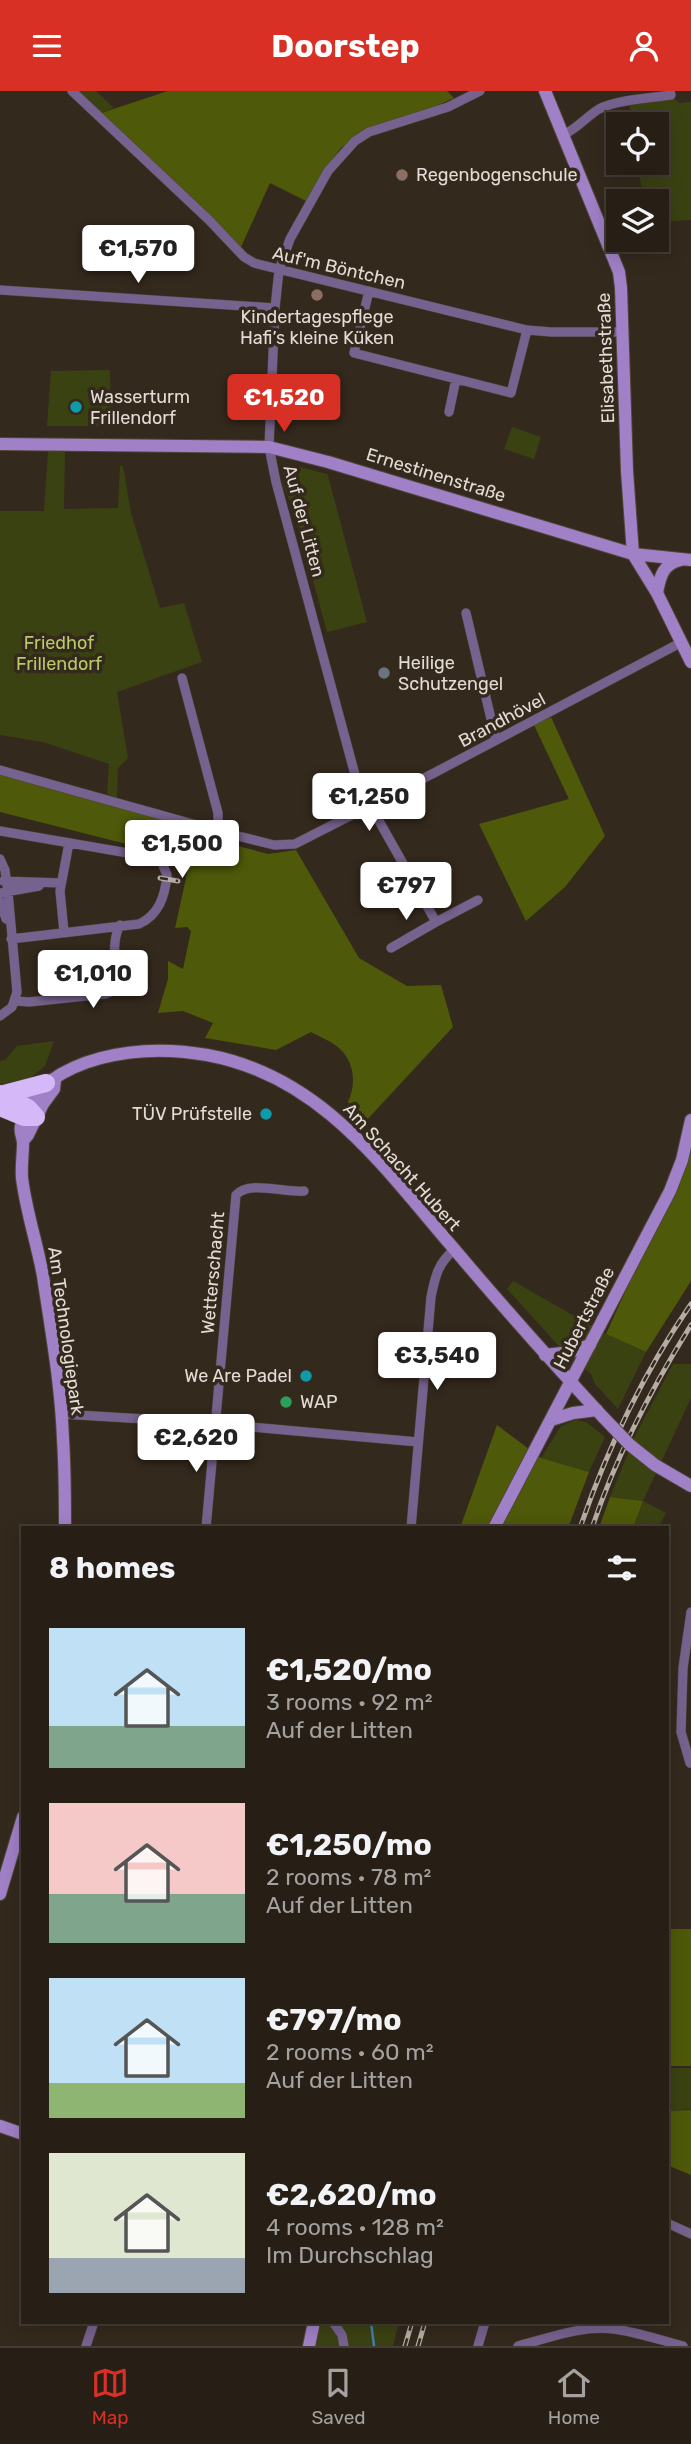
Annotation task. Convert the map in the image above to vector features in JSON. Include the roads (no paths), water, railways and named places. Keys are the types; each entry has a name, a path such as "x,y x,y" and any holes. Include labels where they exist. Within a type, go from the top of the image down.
{"highway":[{"path":"1,1099 51,1081"},
{"path":"1,1099 29,1114"}],"street":[{"name":"Auf'm Böntchen","path":"72,91 200,211 244,257 254,263 527,330 551,333 622,332"},
{"name":"Auf der Litten","path":"436,922 367,807 276,482 270,447 275,308 279,270 290,239 335,162 355,141 369,132 448,107 480,91"},
{"name":"Elisabethstraße","path":"545,91 619,272 627,481 633,554"},
{"path":"563,135 578,128 607,106 671,95 670,91"},
{"path":"0,290 275,308"},
{"path":"369,291 354,353 511,393 527,330"},
{"path":"449,412 456,379"},
{"name":"Ernestinenstraße","path":"0,444 270,447 633,554 687,560"},
{"path":"633,554 657,593 691,661"},
{"path":"657,593 660,575 665,568 673,562 687,560"},
{"path":"466,613 496,740"},
{"name":"Brandhövel","path":"0,770 218,831 284,846 295,844 682,642"},
{"path":"182,678 218,813 218,831"},
{"path":"0,831 152,857 165,867 167,875 166,887 155,913 139,924 11,939"},
{"path":"64,932 61,883 69,843"},
{"path":"0,859 16,969 16,1001 0,1016"},
{"path":"3,881 48,884"},
{"path":"4,892 61,883"},
{"path":"391,948 478,899"},
{"path":"0,901 10,929"},
{"path":"113,991 117,971 113,950 120,925"},
{"path":"117,971 132,983"},
{"path":"16,1001 105,994 139,981 143,971"},
{"name":"Am Technologiepark","path":"65,1526 61,1413 54,1345 22,1180 23,1141 28,1135 29,1114 51,1081 72,1068 106,1057 170,1051 197,1053 260,1070 301,1091 324,1108"},
{"name":"Am Schacht Hubert","path":"324,1108 357,1137 545,1355 600,1414 655,1465 691,1486"},
{"name":"Hubertstraße","path":"495,1526 670,1191 682,1160 691,1120"},
{"name":"Wetterschacht","path":"215,1424 236,1195 249,1187 303,1191"},
{"name":"Am Schacht Hubert","path":"411,1526 431,1297 436,1273 442,1261 454,1250"},
{"path":"545,1355 571,1352 590,1345"},
{"path":"61,1413 101,1414 418,1443"},
{"path":"551,1420 573,1413 600,1414"},
{"path":"206,1526 215,1424"},
{"path":"690,1763 681,1732 683,1668 691,1612"},
{"path":"0,1894 21,1824"},
{"path":"0,2126 21,2133"},
{"path":"669,2224 691,2234"},
{"path":"86,2346 93,2324"},
{"path":"309,2346 314,2324"},
{"path":"334,2324 342,2336 344,2346"},
{"path":"478,2346 484,2324"},
{"path":"518,2346 571,2332 606,2328 683,2346"}],"waterway":[{"path":"371,2324 374,2346"}],"railway":[{"path":"160,878 178,881"},
{"path":"581,1526 602,1469 628,1412 691,1304"},
{"path":"593,1526 636,1423 691,1325"},
{"path":"405,2346 411,2324"},
{"path":"418,2346 424,2324"}],"place":[{"name":"Regenbogenschule","path":"402,175"},
{"name":"Kindertagespflege Hafi’s kleine Küken","path":"317,295"},
{"name":"Wasserturm Frillendorf","path":"76,407"},
{"name":"Heilige Schutzengel","path":"384,673"},
{"name":"TÜV Prüfstelle","path":"266,1114"},
{"name":"We Are Padel","path":"306,1376"},
{"name":"WAP","path":"286,1402"}],"park label":[{"name":"Friedhof Frillendorf","path":"59,654"}]}
